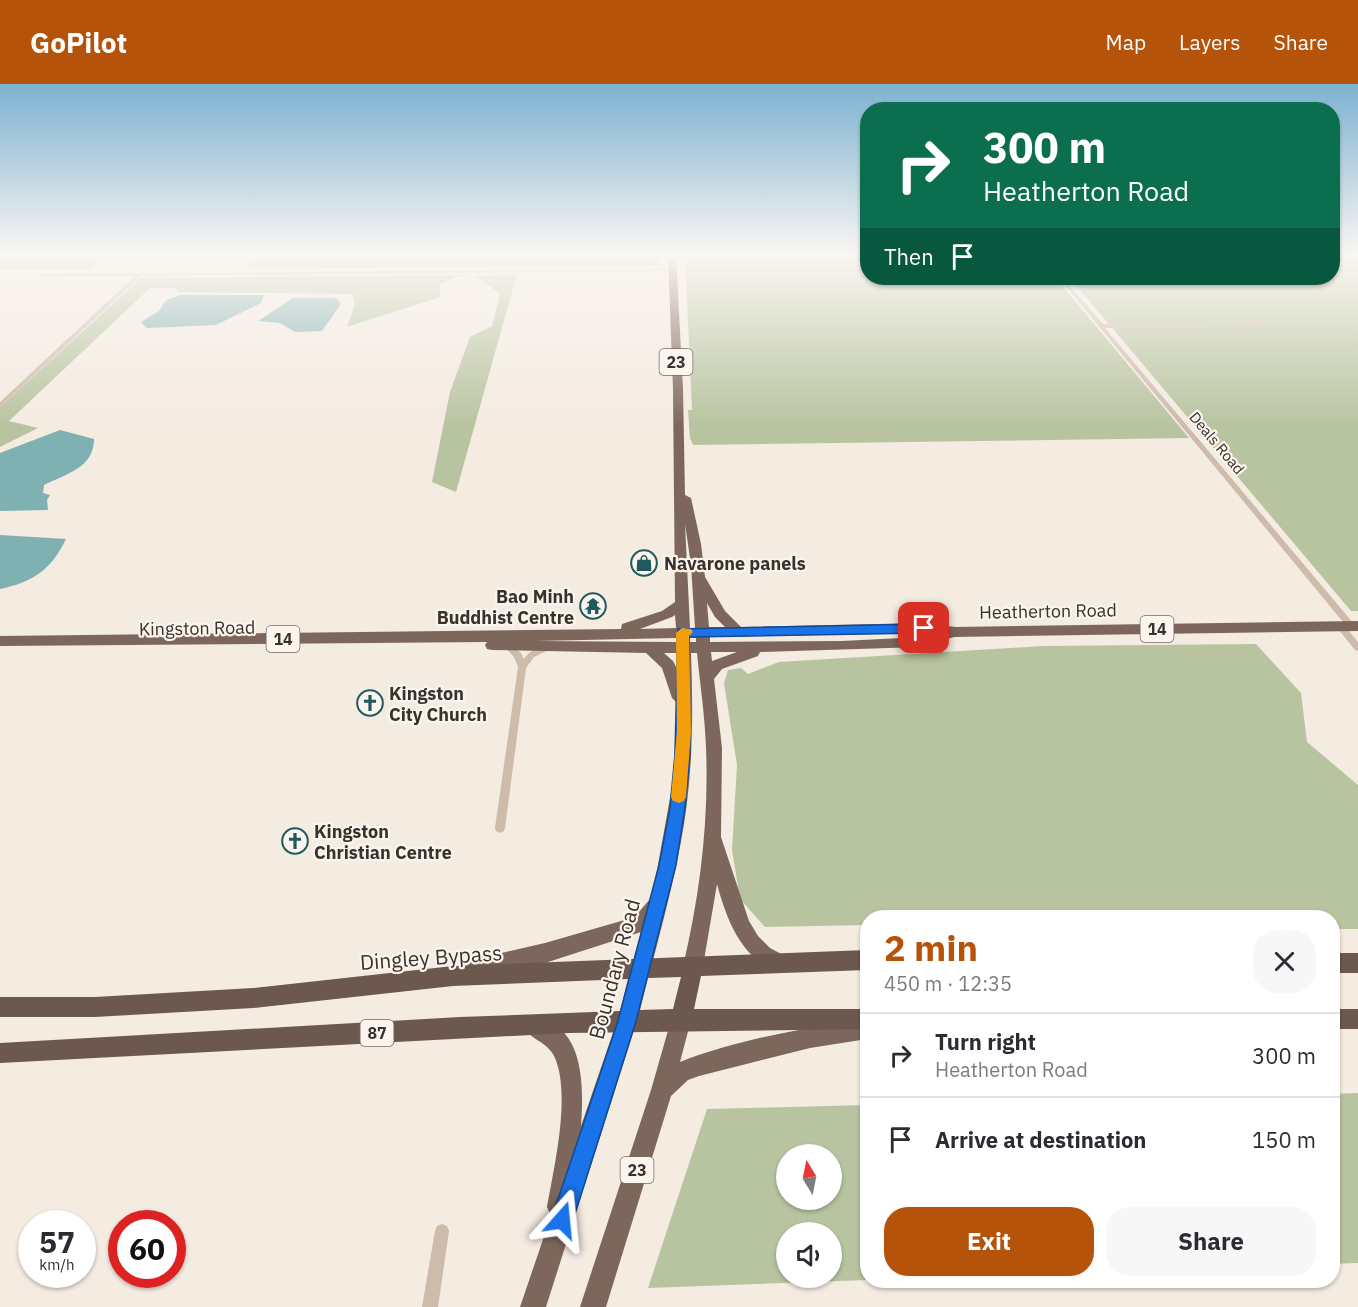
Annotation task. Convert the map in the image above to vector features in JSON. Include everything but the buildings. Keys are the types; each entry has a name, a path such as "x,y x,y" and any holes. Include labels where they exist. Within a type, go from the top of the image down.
{"highway":[{"name":"Dingley Bypass","path":"0,1007 96,1007 253,998 453,976 860,960"},
{"path":"1340,963 1358,963"},
{"name":"23","path":"681,1020 693,966"},
{"name":"Boundary Road","path":"627,1021 641,968"},
{"name":"87","path":"0,1053 525,1024 860,1019"},
{"path":"1340,1019 1358,1019"}],"main road":[{"name":"23","path":"674,312 680,468 682,640"},
{"name":"23","path":"680,468 698,569 714,748 713,835 702,929 693,966"},
{"path":"680,565 698,569 720,614 738,632"},
{"path":"601,634 661,617 681,604"},
{"name":"Heatherton Road","path":"682,640 703,632 924,628 955,632 1350,626"},
{"name":"Heatherton Road","path":"682,640 704,647 788,646 921,642 955,632"},
{"name":"Kingston Road","path":"0,641 423,638 601,634 682,640"},
{"name":"Kingston Road","path":"0,649 507,645 650,648 682,640"},
{"name":"Boundary Road","path":"641,968 661,895 677,808 684,711 682,640"},
{"path":"706,678 713,668 724,662 756,651 788,646"},
{"path":"650,648 662,657 669,668 684,711"},
{"path":"713,835 729,894 746,935 759,952 778,963"},
{"path":"453,976 545,953 632,927 644,920 661,895"},
{"name":"23","path":"593,1307 662,1090 681,1020"},
{"name":"Boundary Road","path":"533,1307 627,1021"},
{"path":"525,1024 543,1029 554,1036 564,1053 569,1073 572,1110 554,1242"},
{"path":"662,1090 681,1072 699,1065 810,1038 860,1030"}],"street":[{"path":"0,405 99,312"},
{"name":"Deals Road","path":"1090,312 1350,626 1358,648"},
{"path":"1102,326 1270,323"},
{"path":"500,828 522,667 518,655 507,645"},
{"path":"522,667 531,655 549,647"},
{"path":"430,1307 442,1231"}],"green space":[{"path":"104,312 124,312 9,421 38,428 0,447 0,407"},
{"path":"352,312 393,312 347,327"},
{"path":"495,312 506,312 456,492 432,482 450,392 470,337 492,326"},
{"path":"688,312 1084,312 1189,438 693,445 690,438 688,410 692,410"},
{"path":"1099,312 1358,312 1358,611 1351,611"},
{"path":"1256,644 1301,693 1307,742 1358,785 1358,929 1340,929 1340,910 860,910 860,925 765,927 740,899 732,850 737,765 724,683 728,670 741,668 748,674 779,662 1044,646"},
{"path":"1358,1093 1358,1263 1340,1264 1340,1094"},
{"path":"860,1105 860,1280 842,1281 842,1222 776,1222 776,1283 648,1288 707,1109"}],"water":[{"path":"157,312 242,312 216,325 147,328 141,322"},
{"path":"272,312 335,312 322,331 295,332 280,323 258,321"},
{"path":"60,430 94,439 89,457 77,469 44,485 43,493 50,495 47,500 48,510 0,511 0,453"},
{"path":"0,535 66,539 54,559 40,573 22,583 0,589"}],"slow traffic":[{"path":"679,797 684,731 682,633 687,632"}],"place":[{"name":"Navarone panels","path":"644,563"},
{"name":"Bao Minh Buddhist Centre","path":"593,606"},
{"name":"Kingston City Church","path":"370,703"},
{"name":"Kingston Christian Centre","path":"295,841"}],"route":[{"path":"562,1220 627,1021 668,865 681,781 684,731 682,633 924,628"}]}
